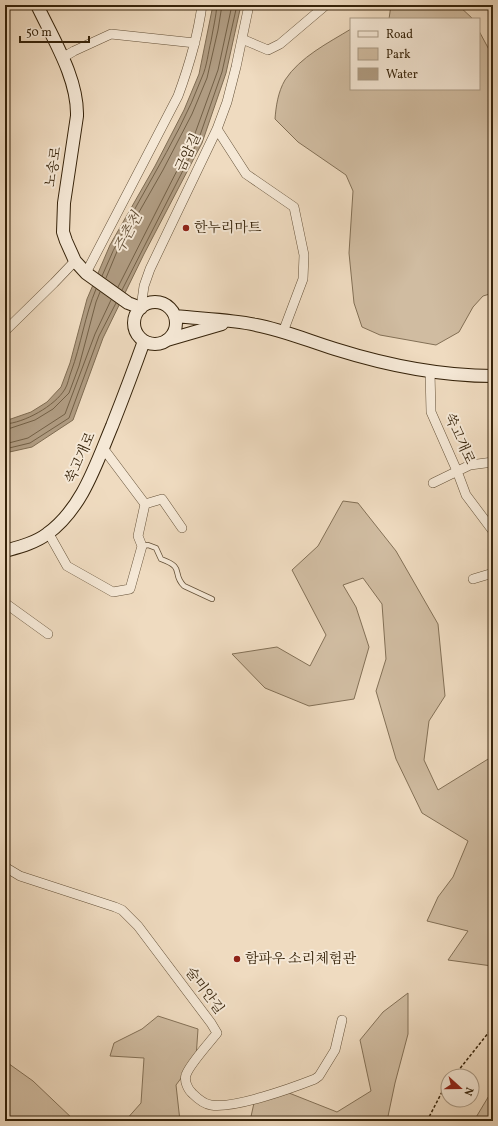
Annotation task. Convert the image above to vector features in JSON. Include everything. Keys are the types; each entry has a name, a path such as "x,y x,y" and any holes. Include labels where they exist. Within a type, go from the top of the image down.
{"main road":[{"name":"노송로","path":"37,5 75,89 77,105 77,116 64,204 64,232 75,261 88,274 128,303 141,308"},
{"path":"167,340 172,335 176,323 175,316 171,310 160,303 147,304 141,308 136,314 135,328 138,334 150,343 161,343 229,322"},
{"path":"175,316 256,325 283,332 336,350 386,363 430,372 474,376 493,376"},
{"name":"쑥고개로","path":"5,551 41,539 49,534 78,501 103,448 124,395 150,343"}],"street":[{"path":"88,274 167,118 186,76 195,43 202,5"},
{"name":"금암길","path":"141,308 144,286 150,269 216,129 227,102 249,5"},
{"path":"242,39 268,50 280,44 326,5"},
{"path":"62,58 74,50 111,34 195,43"},
{"path":"216,129 246,174 294,206 304,254 303,279 283,332"},
{"path":"5,331 75,261"},
{"name":"쑥고개로","path":"430,372 431,412 466,495 493,532"},
{"path":"49,534 67,566 113,592 130,589 142,546 138,536 145,504 103,448"},
{"path":"432,483 470,465 493,462"},
{"path":"145,504 162,499 182,528"},
{"path":"473,579 493,573"},
{"path":"5,603 48,634"},
{"name":"술미안길","path":"5,867 20,876 122,910 138,926 217,1033 186,1075 186,1083 191,1092 198,1099 210,1105 249,1101 314,1079 322,1072 335,1050 342,1020"}],"lane":[{"path":"142,546 148,544 156,548 161,559 172,563 176,567 180,583 184,586 212,598"}],"path":[{"path":"460,1068 493,1027"},
{"path":"428,1121 440,1096"}],"green space":[{"path":"391,5 458,5 472,18 389,18"},
{"path":"350,30 350,90 480,90 480,33 493,57 493,293 483,296 473,307 459,332 436,345 380,335 362,327 354,303 349,253 353,191 346,175 298,142 275,119 279,94 285,80 298,64 324,45"},
{"path":"343,501 358,503 396,551 438,624 445,696 429,721 424,760 438,790 493,756 492,966 448,960 468,931 427,921 438,897 453,877 468,841 422,813 396,759 376,691 386,659 382,604 363,578 343,585 356,607 369,647 354,699 309,706 265,688 232,654 277,647 310,666 326,635 292,570 318,546"},
{"path":"408,993 408,1034 387,1121 250,1121 254,1103 289,1093 337,1112 371,1091 360,1040 383,1012"},
{"path":"158,1016 198,1029 196,1058 176,1085 180,1121 125,1121 141,1103 144,1058 110,1056 114,1043 142,1029"},
{"path":"5,1061 33,1081 75,1121 5,1121"},
{"path":"493,1089 493,1121 471,1121 475,1119"}],"water":[{"name":"주촌천","path":"213,5 241,5 226,73 202,143 144,254 103,338 73,420 32,447 5,453 5,421 31,412 47,402 61,387 70,363 87,299 110,245 155,166 184,110 199,74"}],"place":[{"name":"한누리마트","path":"186,228"},
{"name":"함파우 소리체험관","path":"237,959"}]}
